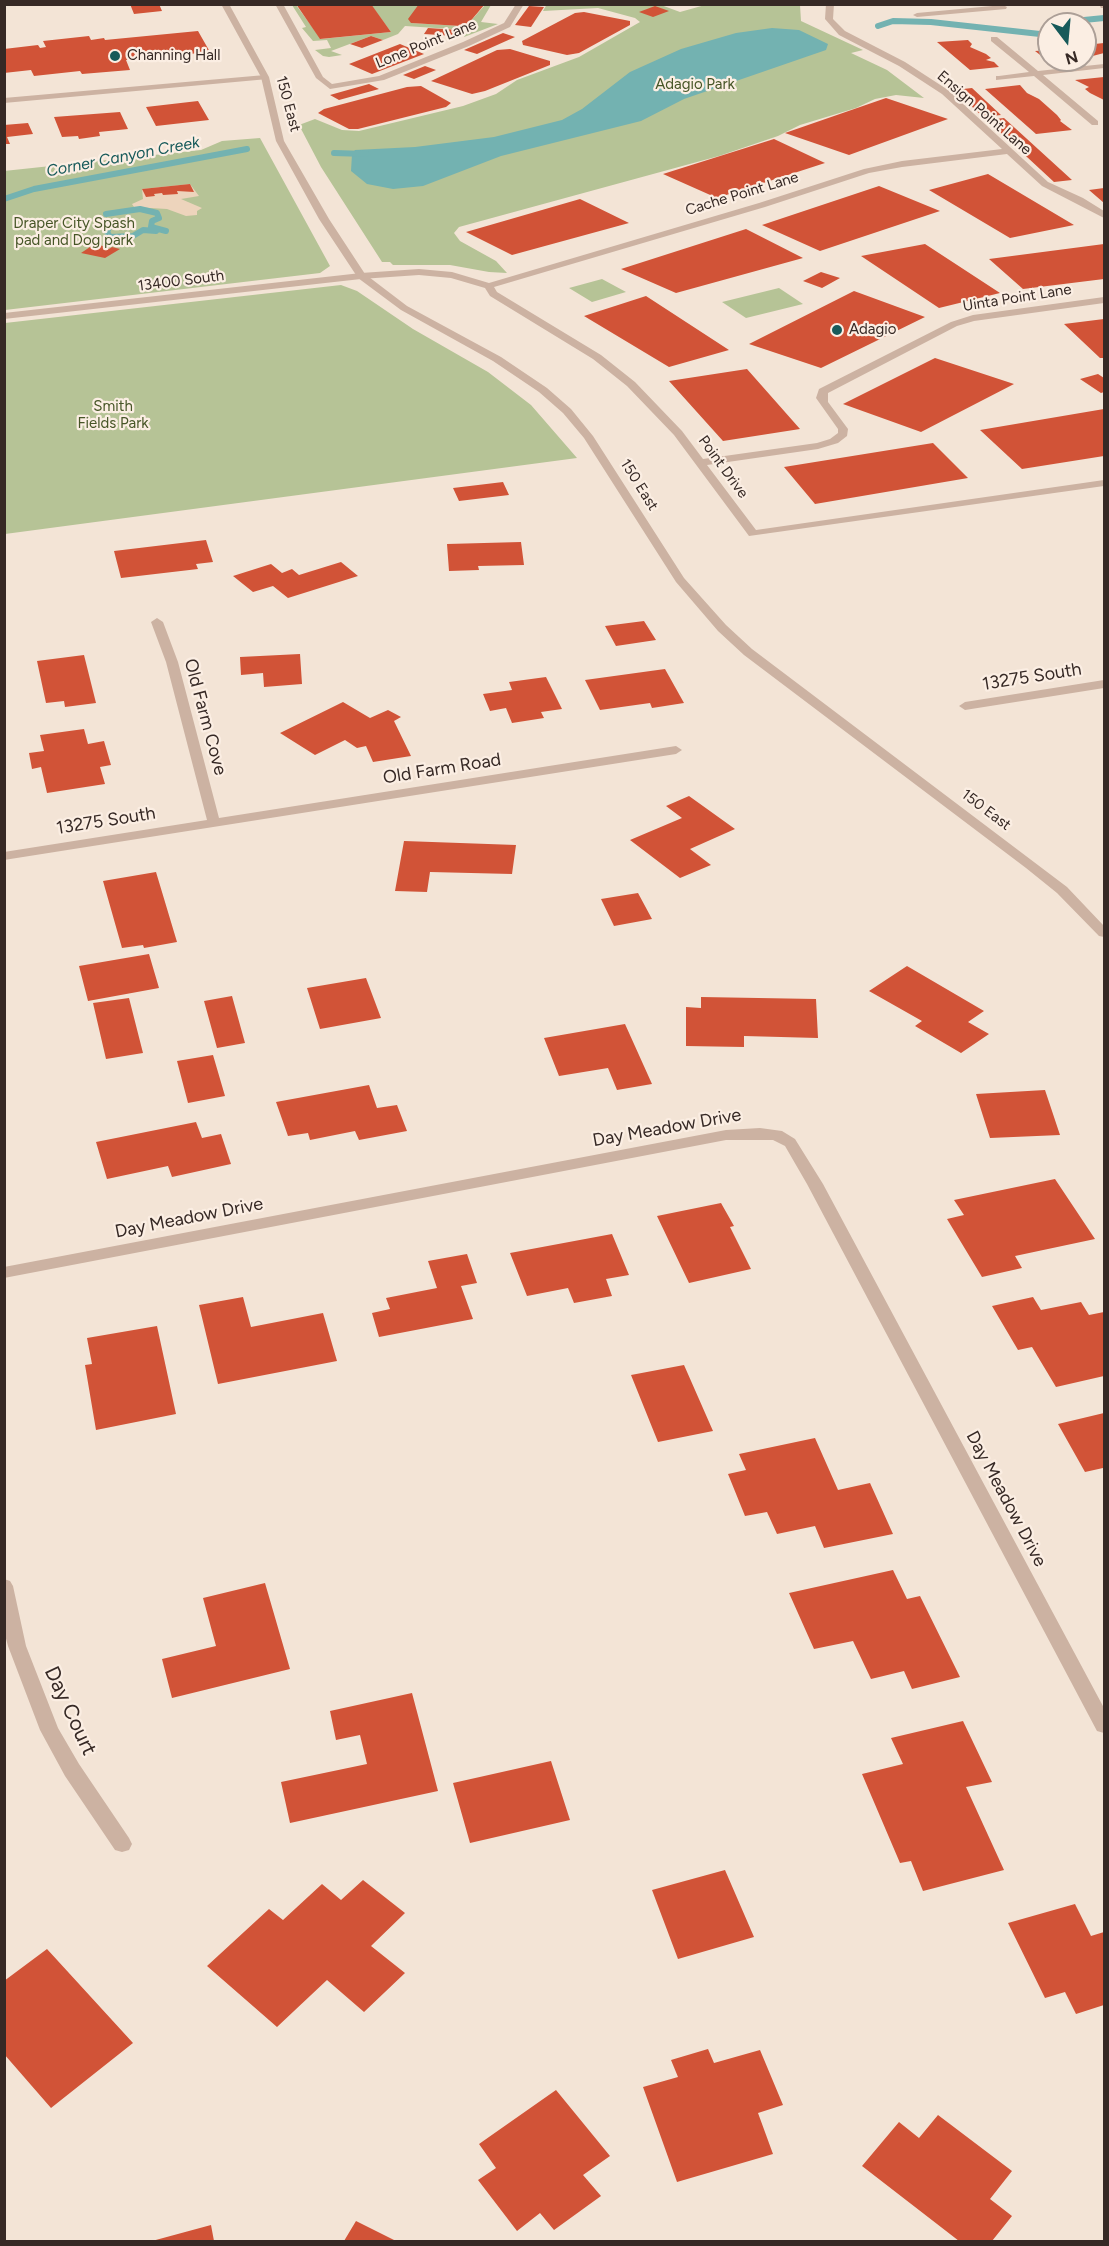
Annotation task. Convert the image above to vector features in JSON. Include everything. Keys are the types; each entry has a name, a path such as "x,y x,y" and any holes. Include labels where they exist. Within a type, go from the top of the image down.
{"street":[{"name":"150 East","path":"225,4 265,77 280,141 329,228 361,276 405,308 497,359 543,390 567,411 588,436 680,580 722,628 748,652 1031,865 1069,897 1104,933"},
{"name":"Lone Point Lane","path":"279,4 320,78 330,87 381,78 456,48 507,25 520,4"},
{"name":"Ensign Point Lane","path":"830,4 830,19 842,33 902,64 945,92 1045,184 1080,200 1104,215"},
{"path":"917,15 1004,8"},
{"path":"994,39 1095,123"},
{"path":"999,78 1104,66"},
{"path":"4,101 265,77"},
{"name":"Cache Point Lane","path":"489,286 762,205 867,171 902,164 1008,151"},
{"name":"Point Drive","path":"361,276 435,273 466,277 489,286 493,294 597,357 657,408 753,534 1104,483"},
{"name":"13400 South","path":"4,316 361,276"},
{"name":"Uinta Point Lane","path":"701,463 818,446 834,441 843,434 843,429 821,399 823,391 954,324 974,318 1104,300"},
{"name":"Old Farm Cove","path":"157,622 172,662 214,822"},
{"name":"13275 South","path":"964,706 1104,684"},
{"name":"Old Farm Road","path":"214,822 676,750"},
{"name":"13275 South","path":"4,856 214,822"},
{"name":"Day Meadow Drive","path":"4,1273 726,1135 760,1132 777,1135 790,1143 815,1184 1104,1725"},
{"name":"Day Court","path":"4,1586 17,1646 49,1730 72,1770 122,1844"}],"green space":[{"name":"Adagio Park","path":"547,4 661,5 680,12 705,5 800,5 801,21 863,50 851,53 887,70 924,98 896,95 875,99 856,108 800,125 778,136 719,156 459,227 454,233 460,241 496,261 507,273 450,265 393,265 390,262 382,262 321,167 299,125 315,119 342,130 359,131 463,106 496,94 517,80 579,57 640,22 635,18 598,8 543,11"},
{"path":"292,5 296,5 321,39 391,32 371,5 419,5 411,23 461,26 468,24 485,5 491,5 481,22 498,24 464,37 467,30 405,26 398,34 383,40 371,36 331,51 342,55 329,57 315,50 331,48 327,40 313,41 302,28 306,27"},
{"name":"Draper City Spash pad and Dog park","path":"260,138 330,266 320,273 5,310 4,171 201,150 222,141"},
{"path":"602,279 626,292 592,302 569,288"},
{"name":"Smith Fields Park","path":"341,285 357,291 413,329 488,372 531,405 577,458 5,534 5,323"},
{"path":"779,288 803,304 746,318 722,302"}],"shaded area":[{"path":"190,184 199,196 181,199 202,208 197,211 197,215 186,216 167,209 134,207 132,204 143,199 142,189"}],"water":[{"path":"772,28 799,30 828,44 826,50 684,99 641,121 501,156 423,186 393,189 367,184 351,171 352,154 355,150 415,147 494,137 562,120 582,109 630,72 681,49 736,33"}],"building":[{"path":"130,4 159,4 162,11 134,14"},
{"path":"296,4 371,4 391,32 320,39"},
{"path":"419,4 485,4 468,24 461,26 411,23 408,19"},
{"path":"529,6 544,7 531,27 515,25"},
{"path":"655,6 669,11 653,17 639,12"},
{"path":"584,12 630,21 630,25 579,53 567,55 523,45 522,41 575,13"},
{"path":"428,28 459,30 455,36 424,34"},
{"path":"198,31 210,52 126,60 130,70 82,74 80,71 34,76 31,70 4,73 4,49 38,45 40,48 46,47 43,41 89,36 91,40 104,38 105,40"},
{"path":"503,33 515,37 477,54 464,50"},
{"path":"371,36 383,40 362,48 350,44"},
{"path":"968,40 972,44 970,47 986,54 991,58 986,60 994,62 999,67 970,70 937,42"},
{"path":"1104,43 1104,53 1097,55 1097,44"},
{"path":"400,44 424,54 372,74 349,64"},
{"path":"510,49 550,61 550,65 472,94 431,81 497,50"},
{"path":"425,66 436,70 414,79 403,75"},
{"path":"1104,77 1104,100 1085,89 1089,87 1075,80"},
{"path":"369,84 379,89 339,100 330,95"},
{"path":"1020,85 1027,93 1039,99 1072,130 1036,134 985,89"},
{"path":"421,86 451,103 446,107 358,129 349,129 318,113 324,109 407,87"},
{"path":"972,88 1001,115 983,117 954,90"},
{"path":"886,98 948,119 849,155 785,133"},
{"path":"198,101 209,120 156,126 146,107"},
{"path":"120,112 128,129 99,132 100,136 79,139 78,136 62,137 54,117"},
{"path":"1004,118 1072,180 1054,182 987,120"},
{"path":"28,123 33,134 7,137 10,144 4,144 4,125"},
{"path":"774,139 825,163 717,198 663,174"},
{"path":"988,174 1074,225 1010,238 929,190"},
{"path":"190,184 194,192 177,191 178,194 163,195 162,193 146,197 142,189"},
{"path":"879,186 940,211 820,251 762,225"},
{"path":"1104,188 1104,203 1089,190"},
{"path":"580,199 629,223 512,255 466,232"},
{"path":"746,229 803,258 676,293 621,269"},
{"path":"96,243 109,249 112,247 120,249 105,258 81,253"},
{"name":"Adagio","path":"925,244 1000,293 939,308 861,256"},
{"path":"1104,244 1104,279 1023,289 989,259"},
{"path":"821,272 840,278 822,288 803,281"},
{"name":"Adagio","path":"854,291 925,317 821,368 749,344"},
{"path":"646,296 729,350 669,367 584,316"},
{"path":"1104,319 1104,358 1100,358 1064,324"},
{"name":"Adagio","path":"935,358 1014,384 921,432 843,404"},
{"path":"747,369 800,429 723,441 669,381"},
{"path":"1098,374 1104,378 1104,392 1101,393 1080,379"},
{"path":"1104,409 1104,456 1022,469 980,430"},
{"path":"933,443 968,478 815,504 784,467"},
{"path":"503,482 509,495 459,501 453,488"},
{"path":"206,540 213,562 196,564 198,569 121,578 114,551"},
{"path":"521,542 524,565 478,566 479,570 449,571 447,544"},
{"path":"341,562 358,576 288,598 273,586 253,592 233,576 271,564 282,573 292,569 299,575"},
{"path":"644,621 656,640 616,646 605,626"},
{"path":"300,654 302,684 264,687 263,673 241,675 240,657"},
{"path":"84,655 96,703 65,707 64,701 46,703 37,661"},
{"path":"665,669 684,703 652,708 650,703 600,710 585,680"},
{"path":"546,677 562,709 541,712 544,718 512,723 506,708 490,711 483,694 512,690 509,682"},
{"path":"343,702 370,718 388,710 401,717 394,721 411,756 373,762 366,746 357,748 345,740 315,755 280,733"},
{"path":"84,729 88,744 104,741 111,765 100,767 105,784 47,793 41,767 32,769 29,753 44,751 40,735"},
{"path":"689,796 735,829 690,849 711,865 680,878 630,840 682,818 666,806"},
{"path":"404,841 516,845 512,874 430,872 427,892 395,891"},
{"path":"156,872 177,942 144,948 143,945 122,948 103,881"},
{"path":"638,893 652,919 614,926 601,899"},
{"path":"149,954 159,988 88,1001 79,966"},
{"path":"907,966 984,1011 968,1022 989,1034 961,1053 915,1026 922,1021 869,991"},
{"path":"366,978 381,1018 320,1029 307,988"},
{"path":"232,996 245,1043 217,1048 204,1001"},
{"path":"701,997 816,999 818,1038 744,1036 744,1047 686,1046 686,1007 701,1008"},
{"path":"129,998 143,1053 106,1059 93,1003"},
{"path":"625,1024 652,1084 617,1090 608,1068 559,1076 544,1038"},
{"path":"213,1055 225,1096 188,1103 177,1061"},
{"path":"369,1085 377,1108 397,1105 407,1131 359,1140 355,1131 310,1140 308,1133 288,1136 276,1102"},
{"path":"1045,1090 1060,1135 990,1138 976,1094"},
{"path":"196,1122 202,1138 221,1134 231,1164 172,1177 168,1166 107,1179 96,1142"},
{"path":"1055,1179 1095,1239 1015,1256 1022,1268 982,1277 947,1219 964,1215 954,1200"},
{"path":"721,1203 734,1226 730,1227 751,1269 689,1283 657,1216"},
{"path":"612,1234 629,1275 606,1279 612,1296 574,1303 568,1288 527,1296 510,1253"},
{"path":"467,1254 477,1283 461,1286 473,1319 379,1337 372,1313 390,1309 386,1298 437,1288 428,1261"},
{"path":"243,1297 251,1327 323,1313 337,1361 218,1384 199,1305"},
{"path":"1033,1297 1041,1310 1081,1302 1089,1315 1104,1312 1104,1376 1056,1387 1032,1347 1018,1350 992,1306"},
{"path":"157,1326 176,1414 96,1430 85,1365 92,1364 87,1338"},
{"path":"684,1365 713,1431 658,1442 631,1375"},
{"path":"1104,1413 1104,1471 1103,1468 1085,1472 1058,1424"},
{"path":"815,1438 838,1490 870,1483 893,1534 824,1548 815,1526 777,1534 767,1512 745,1516 728,1474 746,1470 739,1454"},
{"path":"893,1570 907,1599 920,1596 960,1677 912,1689 904,1671 871,1679 853,1641 814,1649 789,1593"},
{"path":"265,1583 290,1669 172,1698 162,1659 216,1646 203,1598"},
{"path":"412,1693 438,1791 290,1823 281,1782 367,1764 360,1735 336,1740 330,1711"},
{"path":"963,1721 992,1782 966,1787 1004,1870 923,1891 911,1861 900,1863 862,1774 903,1764 891,1738"},
{"path":"551,1761 570,1820 470,1843 453,1783"},
{"path":"725,1870 754,1937 678,1959 652,1890"},
{"path":"363,1880 405,1913 371,1946 405,1973 364,2012 327,1980 277,2027 207,1966 269,1909 283,1920 322,1884 341,1900"},
{"path":"1075,1904 1091,1936 1104,1932 1104,2005 1076,2014 1065,1992 1045,1998 1008,1923"},
{"path":"47,1949 133,2043 51,2108 4,2054 4,1981"},
{"path":"708,2049 714,2063 760,2050 783,2105 758,2113 773,2154 677,2182 643,2087 678,2077 671,2060"},
{"path":"556,2090 610,2156 583,2175 601,2196 554,2230 540,2213 517,2231 478,2180 496,2168 479,2144"},
{"path":"938,2115 1012,2171 990,2199 1012,2216 992,2241 959,2241 862,2166 899,2122 919,2138"},
{"path":"356,2221 396,2241 344,2241"},
{"path":"211,2225 214,2241 152,2241"}],"waterway":[{"name":"Corner Canyon Creek","path":"1097,19 1104,18"},
{"name":"Corner Canyon Creek","path":"878,26 893,21 931,22 1037,34"},
{"name":"Corner Canyon Creek","path":"4,199 34,189 247,149"},
{"name":"Corner Canyon Creek","path":"334,153 366,154"},
{"path":"106,214 140,209 157,213 159,218 152,221 151,227 166,231"},
{"path":"100,219 110,225 107,232 110,237 133,236 143,230 156,231"}],"place":[{"name":"Channing Hall","path":"115,56"},
{"name":"Adagio","path":"837,330"}]}
